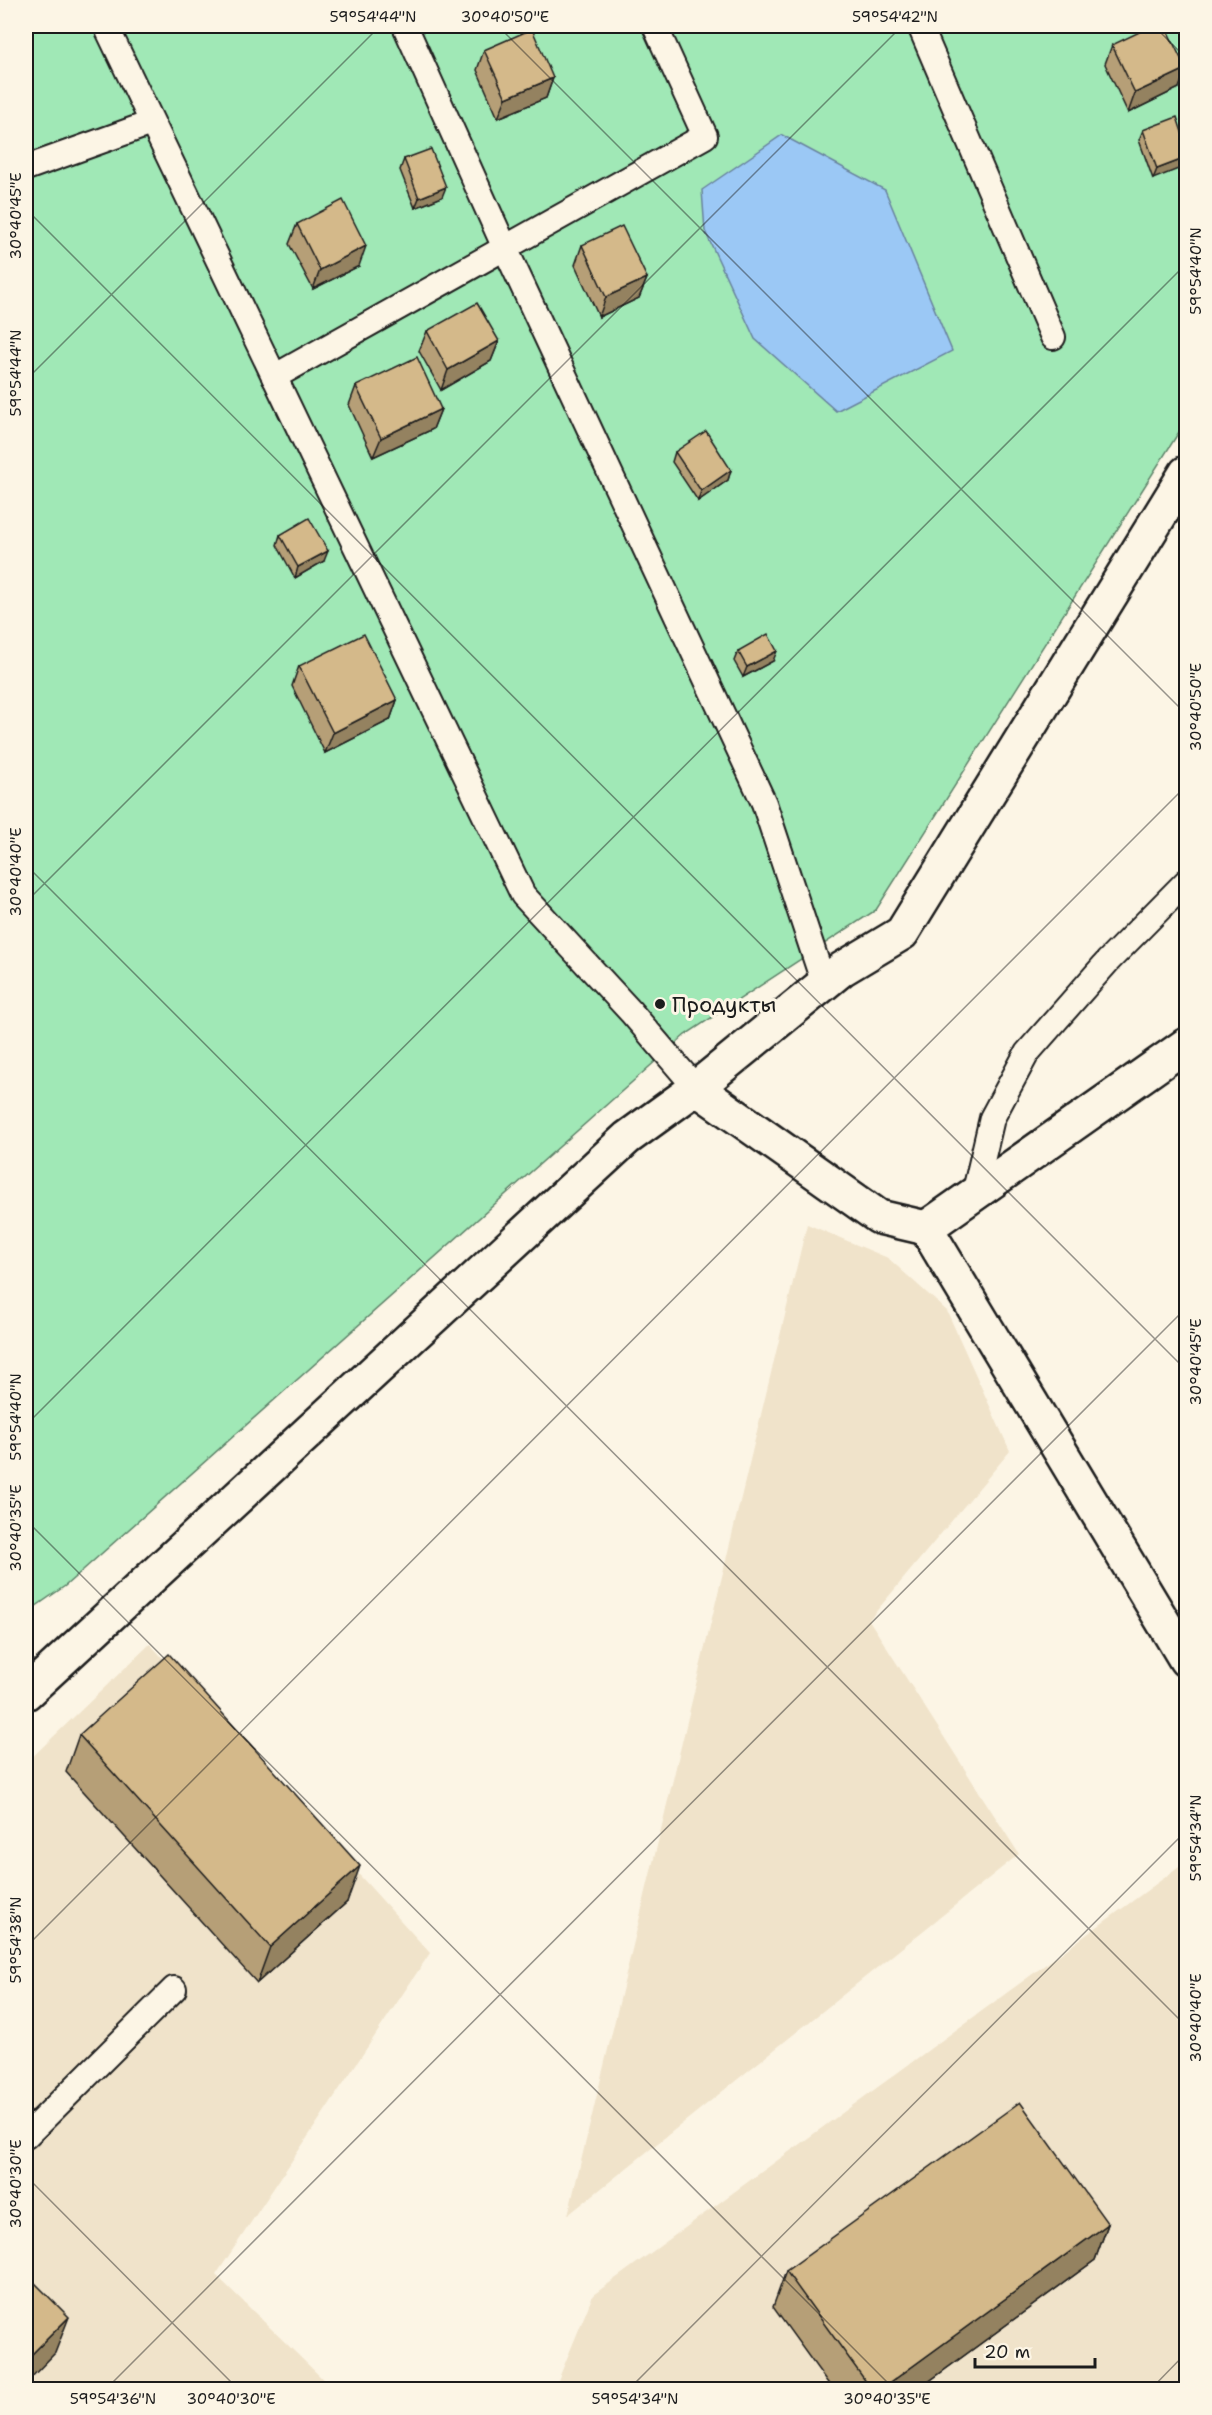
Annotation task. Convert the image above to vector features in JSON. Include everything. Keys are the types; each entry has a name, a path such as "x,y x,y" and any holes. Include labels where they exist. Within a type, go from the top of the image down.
{"street":[{"path":"26,1693 627,1138 696,1088 842,969 902,933 1186,472"},
{"path":"926,1228 1186,1045"},
{"path":"696,1088 879,1217 926,1228 1184,1651"}],"lane":[{"path":"106,26 523,895 631,1012 696,1088"},
{"path":"405,26 505,248 764,803 824,984"},
{"path":"274,377 705,136 655,26"},
{"path":"920,26 1053,338"},
{"path":"26,168 152,123"},
{"path":"974,1195 992,1118 1027,1053 1108,961 1186,882"},
{"path":"26,2136 174,1989"}],"shaded area":[{"path":"807,1224 888,1258 947,1311 1010,1451 869,1620 1019,1854 568,2215"},
{"path":"150,1644 430,1953 216,2275 333,2389 26,2390 26,1763"},
{"path":"1186,1862 1186,2389 554,2390 593,2295"}],"green space":[{"path":"26,26 1186,26 1186,421 876,910 685,1035 65,1586 26,1613"}],"water":[{"path":"782,135 885,190 952,351 836,411 755,339 705,231 702,190"}],"building":[{"path":"1152,26 1165,26 1186,69 1135,93 1112,45"},
{"path":"532,29 553,78 506,98 484,50"},
{"path":"1177,117 1186,144 1186,158 1157,169 1143,130"},
{"path":"431,149 446,187 419,198 404,159"},
{"path":"343,200 366,246 320,270 297,224"},
{"path":"622,226 647,278 606,297 582,245"},
{"path":"477,303 499,341 448,370 427,331"},
{"path":"417,357 441,409 381,438 356,386"},
{"path":"706,431 731,470 701,491 675,452"},
{"path":"309,518 328,551 298,567 280,535"},
{"path":"364,634 397,700 333,733 299,666"},
{"path":"768,634 777,651 747,667 738,651"},
{"path":"169,1654 360,1866 270,1947 79,1735"},
{"path":"1020,2102 1108,2224 880,2390 872,2390 786,2271"},
{"path":"26,2274 69,2317 26,2360"}],"place":[{"name":"Продукты","path":"660,1004"}]}
